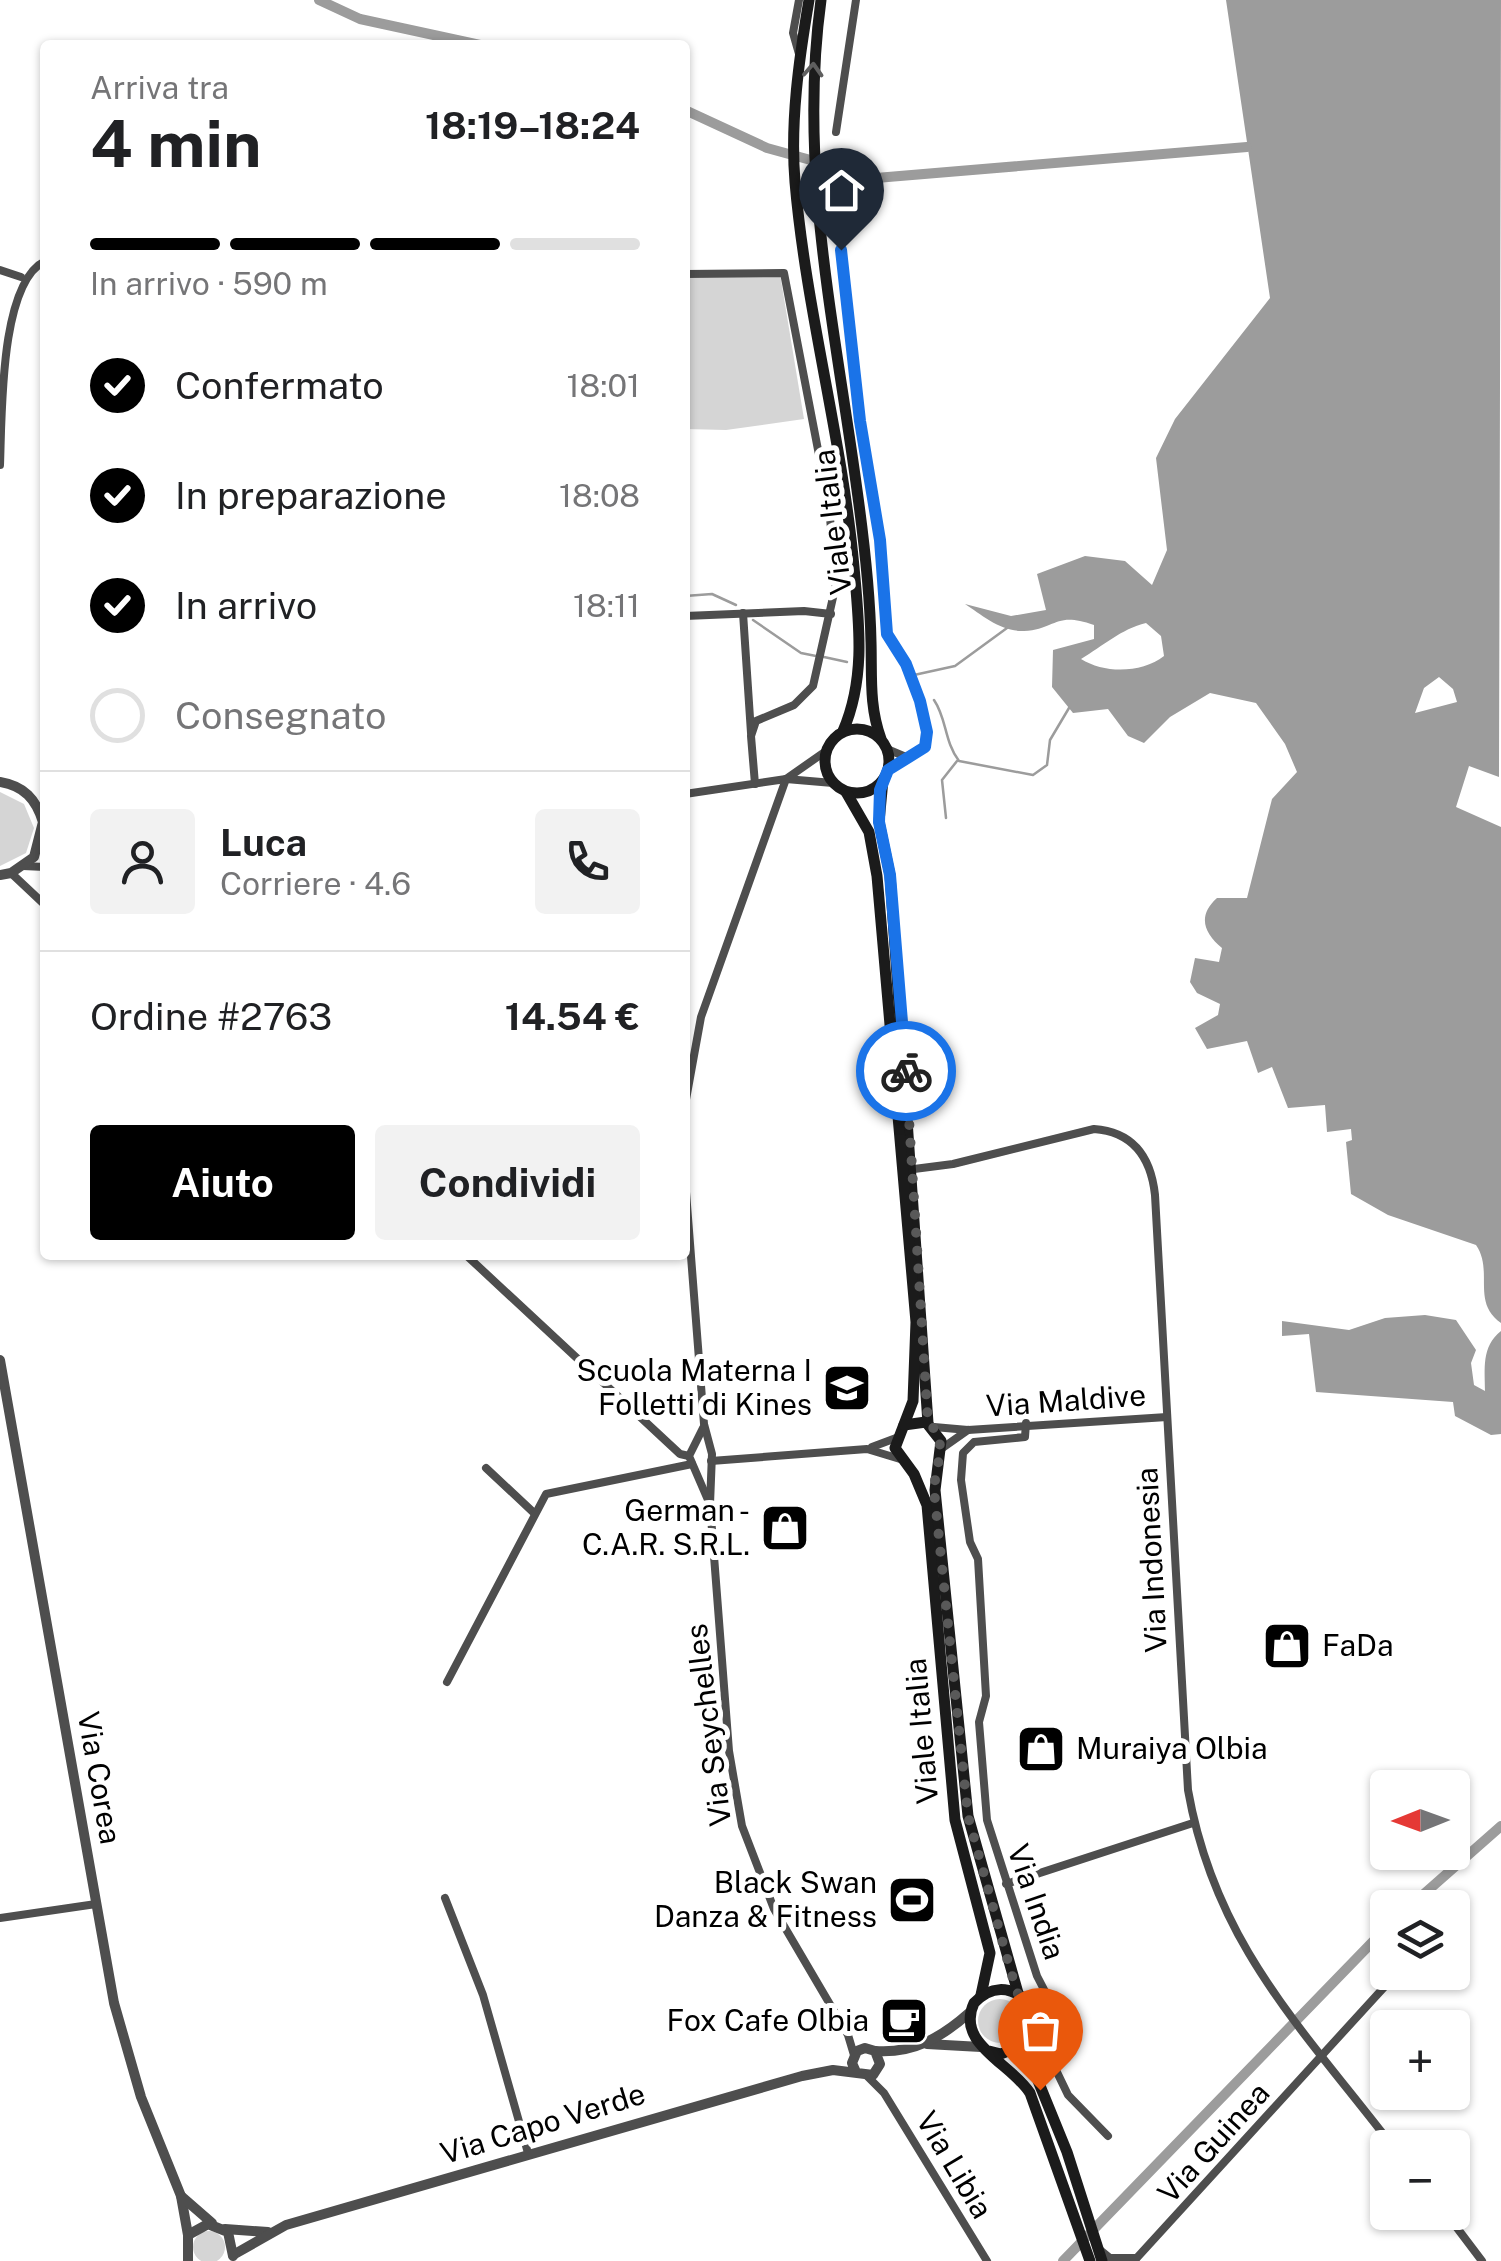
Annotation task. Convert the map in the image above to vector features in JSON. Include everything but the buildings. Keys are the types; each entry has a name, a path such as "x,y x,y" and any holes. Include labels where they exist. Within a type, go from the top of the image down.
{"main road":[{"name":"Viale Italia","path":"809,0 794,134 795,182 846,492 858,613 857,690 843,731"},
{"name":"Viale Italia","path":"821,0 814,59 814,185 824,279 857,490 870,626 870,695 884,744"},
{"path":"863,729 884,744 886,776 879,822 890,875 931,1425 939,1454 922,1468 903,1462 896,1438 904,1426 916,1380 916,1322 878,876 869,832 846,792 833,783 825,768 826,751 843,731 863,729"},
{"path":"846,792 866,792 886,776"},
{"path":"904,1426 931,1425"},
{"name":"Viale Italia","path":"939,1454 934,1490 968,1816 1018,1994"},
{"name":"Viale Italia","path":"903,1462 927,1505 955,1820 990,1952 981,1995"},
{"path":"1082,2218 1030,2093 1014,2070 972,2035 969,2013 981,1995 1006,1989 1018,1994 1032,2012 1029,2038 1036,2078 1095,2254"},
{"path":"985,2049 1013,2051 1029,2038"}],"street":[{"path":"799,0 794,32 800,60"},
{"path":"836,132 856,0"},
{"path":"838,218 856,392 880,540 887,634 909,674 927,732 925,747 906,757 886,776"},
{"path":"0,464 7,312 20,277 40,263"},
{"path":"0,270 20,277"},
{"path":"690,274 776,271 784,273 789,281 834,540 836,584 822,657 804,698 764,714 751,736"},
{"path":"743,613 755,784"},
{"path":"690,616 831,614"},
{"path":"884,744 906,757"},
{"path":"690,1078 701,1017 786,779 826,751"},
{"path":"690,793 786,779 833,783"},
{"path":"0,782 31,796 40,816"},
{"path":"40,846 34,857 6,874 40,900"},
{"path":"23,866 40,866"},
{"name":"Via Indonesia","path":"914,1169 953,1164 1094,1129 1119,1134 1140,1150 1149,1164 1155,1195 1188,1790 1194,1823 1217,1899 1248,1958 1380,2130"},
{"name":"Via Seychelles","path":"690,1243 710,1457 710,1504 729,1751 742,1826 774,1909 848,2035 853,2057"},
{"path":"471,1260 671,1446 693,1456 734,1459 868,1449 896,1438"},
{"name":"Via Corea","path":"0,1360 121,2035 162,2157 181,2196"},
{"name":"Via Maldive","path":"931,1425 968,1430 1026,1423 1167,1417"},
{"name":"Via India","path":"1026,1423 1025,1438 974,1442 963,1454 962,1499 978,1559 986,1696 979,1722 986,1820 1037,1976 1052,2005 1055,2068 1068,2095 1108,2136"},
{"name":"Via Seychelles","path":"704,1424 693,1456 710,1504"},
{"name":"Via Maldive","path":"939,1454 968,1430"},
{"path":"666,1468 671,1446"},
{"path":"868,1449 903,1462"},
{"path":"447,1682 533,1512 546,1494 666,1468 693,1456 710,1457"},
{"path":"486,1468 533,1512"},
{"path":"1006,1884 1194,1823"},
{"path":"445,1898 483,1995 528,2153"},
{"path":"0,1918 96,1904"},
{"name":"Via Guinea","path":"1095,2254 1135,2259 1382,1990"},
{"path":"926,2044 969,2013"},
{"name":"Via Seychelles","path":"848,2035 870,2050"},
{"path":"870,2050 897,2052 926,2044 985,2049"},
{"path":"870,2050 879,2066"},
{"name":"Via Capo Verde","path":"269,2232 528,2153 833,2070 870,2050"},
{"path":"853,2057 862,2074 897,2052"},
{"name":"Via Libia","path":"879,2066 884,2093"},
{"name":"Via Capo Verde","path":"833,2070 862,2074"},
{"name":"Via Libia","path":"862,2074 884,2093 987,2261"},
{"path":"181,2196 233,2240 232,2258"},
{"path":"181,2196 188,2261"},
{"path":"188,2235 198,2226 269,2232"},
{"path":"1458,2230 1482,2261"},
{"path":"232,2258 269,2232"}],"shaded area":[{"path":"1226,0 1501,0 1499,777 1469,766 1456,807 1501,827 1501,1323 1487,1306 1483,1265 1476,1245 1388,1215 1351,1194 1346,1142 1352,1140 1351,1129 1327,1132 1325,1105 1288,1108 1272,1067 1258,1073 1247,1041 1207,1049 1195,1028 1218,1015 1220,1004 1197,993 1190,982 1195,958 1219,962 1222,948 1207,930 1207,911 1217,898 1247,898 1272,799 1297,772 1285,744 1256,703 1210,693 1170,717 1144,743 1128,736 1108,709 1073,713 1052,687 1053,650 1094,639 1094,625 1063,620 1035,630 1016,631 992,622 965,604 1011,616 1046,610 1037,574 1085,556 1125,561 1152,585 1167,550 1156,458 1175,419 1270,298","holes":["1146,623 1161,636 1164,656 1155,662 1123,670 1081,659","1439,677 1453,689 1457,702 1415,713 1424,688"]},
{"path":"780,274 804,419 726,430 690,429 690,277"},
{"path":"0,792 24,804 34,828 26,853 0,866"},
{"path":"1425,1315 1456,1320 1476,1350 1471,1363 1474,1385 1485,1391 1487,1351 1501,1331 1501,1434 1491,1435 1455,1416 1453,1402 1316,1392 1309,1334 1282,1336 1282,1321 1349,1330 1385,1318"},
{"path":"1000,1999 1016,2005 1022,2021 1016,2037 1000,2043 984,2037 978,2021 984,2005"},
{"path":"203,2232 215,2232 224,2241 224,2253 215,2262 203,2262 194,2253 194,2241"}],"waterway":[{"path":"319,0 360,19 457,40"},
{"path":"690,112 767,148 876,178 1247,147"},
{"path":"690,596 712,594 736,605"},
{"path":"753,620 801,653 816,656"},
{"path":"914,675 955,666 1007,628"},
{"path":"824,657 847,662"},
{"path":"934,700 959,761 1033,775 1047,765 1050,740 1069,708"},
{"path":"946,818 942,780 957,761"},
{"path":"1428,1890 1501,1826"},
{"path":"1063,2261 1370,1945"}],"way so far":[{"path":"906,1071 928,1423 938,1431 942,1445 936,1459 934,1490 941,1520 968,1816 1018,1994 1032,2012 1030,2048 1040,2090"}],"place":[{"name":"Scuola Materna I Folletti di Kines","path":"847,1388"},
{"name":"German - C.A.R. S.R.L.","path":"785,1528"},
{"name":"FaDa","path":"1287,1646"},
{"name":"Muraiya Olbia","path":"1041,1749"},
{"name":"Black Swan Danza & Fitness","path":"912,1900"},
{"name":"Fox Cafe Olbia","path":"904,2021"}],"route":[{"path":"841,250 860,421 884,572 887,634 906,664 927,732 925,747 888,770 878,808 890,875 906,1071"}]}
